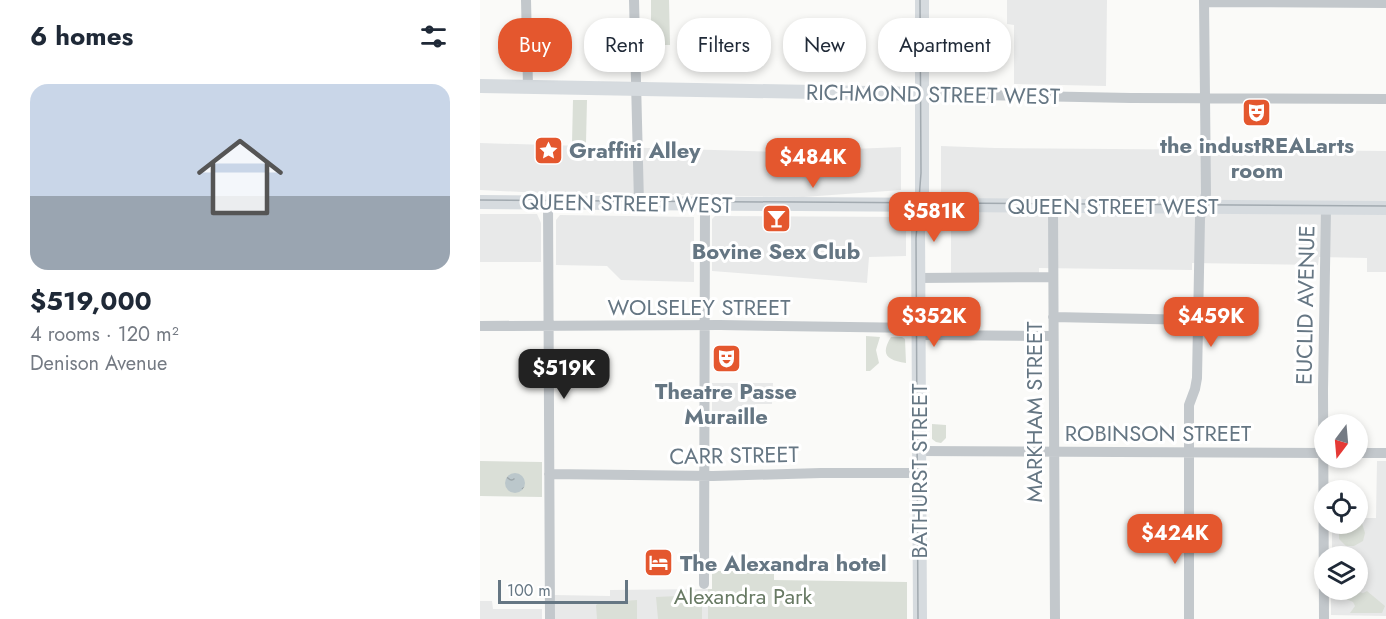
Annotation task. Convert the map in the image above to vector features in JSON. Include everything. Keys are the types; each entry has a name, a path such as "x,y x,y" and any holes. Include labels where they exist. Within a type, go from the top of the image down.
{"main road":[{"name":"BATHURST STREET","path":"920,619 918,224 922,194 922,0"},
{"name":"RICHMOND STREET WEST","path":"480,86 923,94"},
{"name":"QUEEN STREET WEST","path":"480,202 1386,208"}],"street":[{"path":"526,0 528,86"},
{"path":"634,0 639,203"},
{"path":"1189,619 1189,405 1196,389 1197,378 1200,218 1206,195 1204,1 1386,3"},
{"name":"RICHMOND STREET WEST","path":"923,94 1205,99 1386,99"},
{"path":"548,202 550,619"},
{"path":"704,584 705,204"},
{"name":"MARKHAM STREET","path":"1053,206 1054,619"},
{"name":"EUCLID AVENUE","path":"1324,414 1326,208"},
{"path":"918,278 1053,277"},
{"path":"1053,317 1197,320"},
{"name":"WOLSELEY STREET","path":"480,326 703,326 1053,336"},
{"name":"ROBINSON STREET","path":"920,451 1314,453"},
{"path":"1368,453 1386,453"},
{"name":"EUCLID AVENUE","path":"1324,468 1324,619"},
{"name":"CARR STREET","path":"549,474 704,476 919,473"}],"shaded area":[{"path":"1007,0 1107,0 1106,86 1014,84 1014,25 1011,25 1011,18 1007,18"},
{"path":"480,143 780,152 901,147 901,190 804,197 480,190"},
{"path":"941,146 1386,151 1386,272 1367,272 1367,258 1319,257 1318,265 1192,263 1192,270 1039,268 1039,274 951,274 951,197 941,196"},
{"path":"480,214 537,214 541,223 541,262 480,262"},
{"path":"560,215 694,217 694,282 621,280 607,266 556,265 556,220"},
{"path":"715,216 903,217 906,219 906,256 869,257 867,283 712,271 712,219"},
{"path":"712,383 773,383 772,404 755,404 755,414 712,413"},
{"path":"1377,461 1386,461 1386,616 1331,615 1331,600 1368,600 1368,546 1332,546 1332,534 1368,534 1368,518 1376,518"},
{"path":"708,589 708,619 555,619 554,595 610,596 610,590"},
{"path":"480,601 492,601 493,609 542,609 542,619 480,619"}],"green space":[{"path":"651,0 669,0 670,45 665,45 665,18 651,18"},
{"path":"573,100 587,100 586,143 572,143"},
{"path":"866,336 880,337 876,350 879,363 870,371 866,371"},
{"path":"891,337 905,339 906,363 887,356 886,348"},
{"path":"932,424 946,425 946,438 941,443 932,439"},
{"path":"480,461 542,462 542,497 480,496"},
{"path":"1339,534 1365,534 1363,541 1354,546 1346,546 1339,539"},
{"name":"Alexandra Park","path":"712,571 774,571 774,580 907,582 907,619 708,619 708,589 712,589"},
{"path":"1368,592 1385,606 1382,613 1350,613 1355,606 1348,600 1368,600"},
{"path":"700,595 702,619 658,619 656,597"},
{"path":"637,600 637,619 597,619 596,605 599,603"}],"water":[{"path":"515,473 522,476 525,483 522,490 515,493 508,490 505,483 508,476"}],"tram line":[{"path":"918,619 916,238 921,173 920,0"},
{"path":"480,200 1386,206"}],"place":[{"name":"the industREALarts room","path":"1257,113"},
{"name":"Graffiti Alley","path":"548,150"},
{"name":"Bovine Sex Club","path":"776,219"},
{"name":"Theatre Passe Muraille","path":"726,359"},
{"name":"The Alexandra hotel","path":"659,563"}]}
